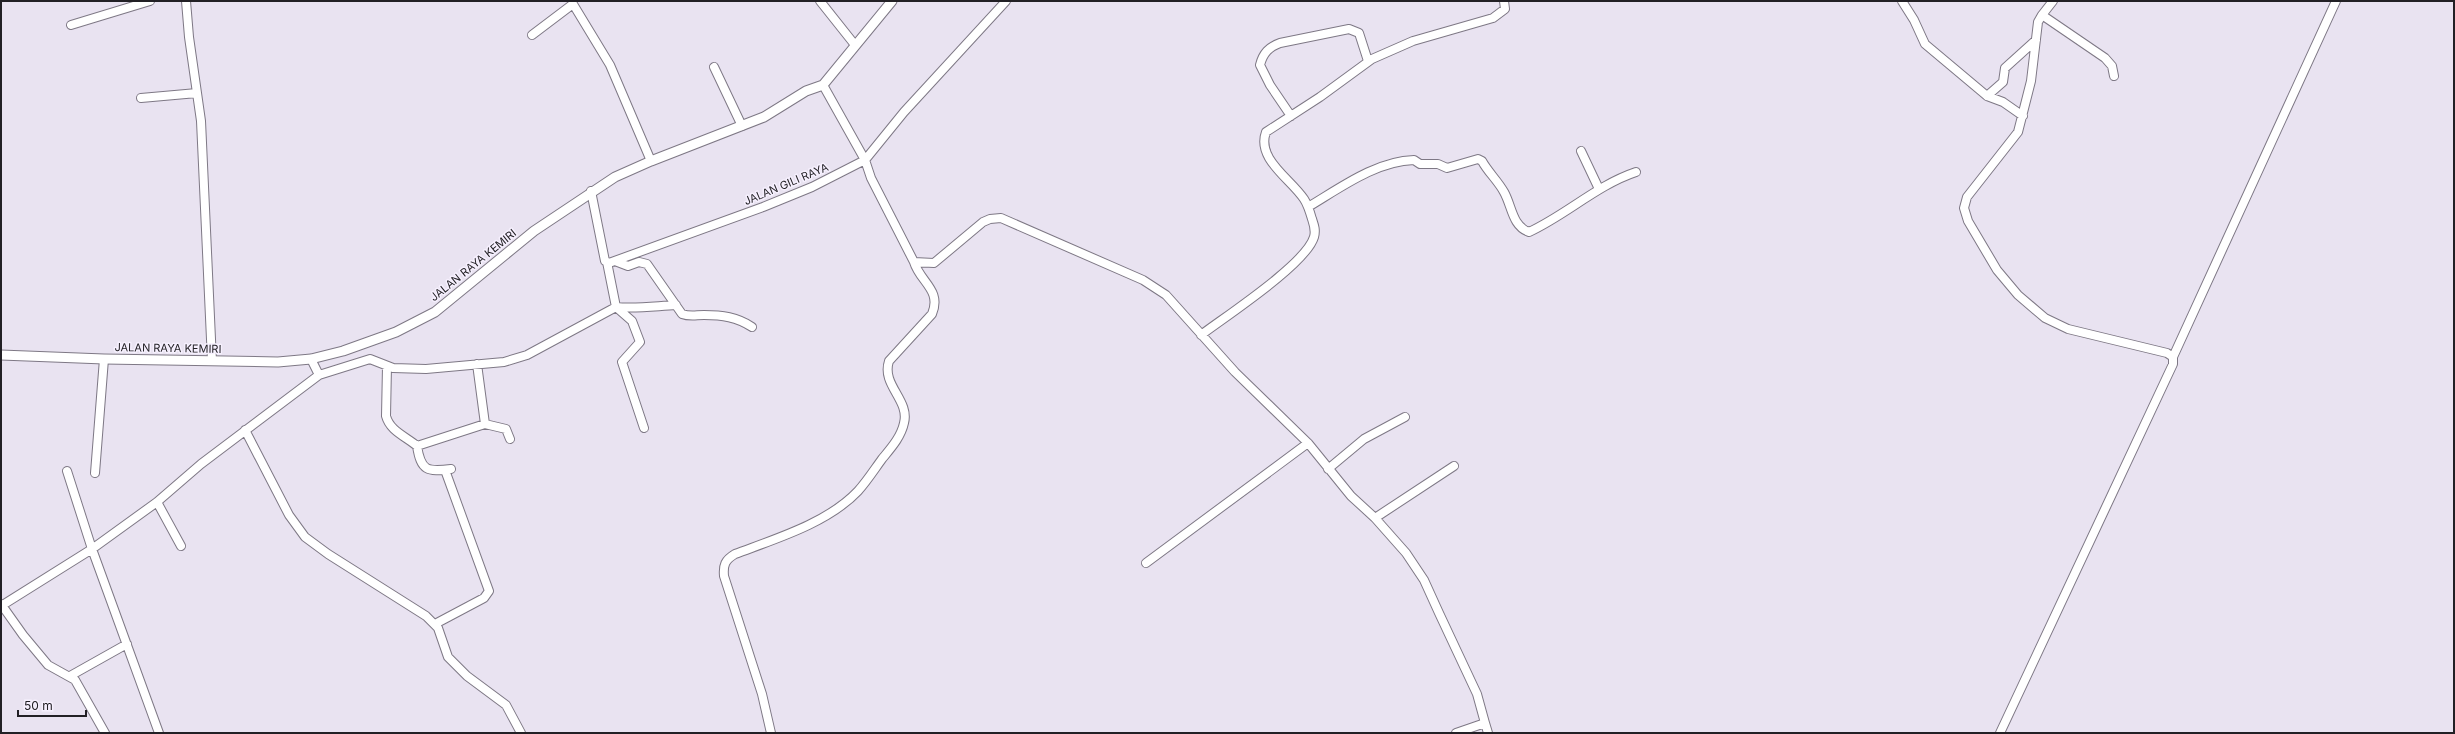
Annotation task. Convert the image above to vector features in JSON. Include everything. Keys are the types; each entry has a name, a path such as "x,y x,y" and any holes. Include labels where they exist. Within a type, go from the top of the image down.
{"street":[{"path":"71,25 150,1"},
{"path":"187,1 205,180 212,362"},
{"path":"820,1 855,45"},
{"path":"771,733 762,694 724,576 723,565 728,558 735,554 805,527 852,496 899,437 905,416 903,407 886,375 889,361 932,314 936,305 935,297 914,262 871,178 865,160 823,85 891,1"},
{"name":"JALAN GILI RAYA","path":"611,262 763,207 812,187 865,160 904,112 1006,1"},
{"path":"1201,335 1291,266 1305,252 1314,237 1315,230 1308,207 1268,158 1265,149 1266,132 1368,61 1413,41 1493,18 1505,9 1504,1"},
{"path":"1902,1 1914,20 1926,44 1987,96 2003,102 2023,116"},
{"path":"2053,1 2038,22 2032,81 2018,132 1967,197 1964,208 1968,221 1997,270 2018,295 2051,321 2068,329 2158,350 2173,357"},
{"path":"2000,733 2173,364 2173,357 2336,1"},
{"path":"532,35 572,2 610,65 651,161"},
{"path":"2042,15 2106,58 2112,66 2114,76"},
{"path":"1291,116 1270,85 1260,65 1262,58 1270,47 1280,43 1349,29 1359,33 1368,61"},
{"path":"1987,96 2003,82 2005,68 2036,40"},
{"path":"714,67 742,126"},
{"name":"JALAN RAYA KEMIRI","path":"1,355 212,362 278,362 315,368 343,351 417,323 435,312 534,231 591,191 615,177 651,161 764,117 806,91 823,85"},
{"path":"140,98 197,93"},
{"path":"1581,151 1599,189"},
{"path":"1308,207 1353,181 1389,164 1414,160 1420,164 1438,164 1447,168 1478,160 1482,161 1504,191 1516,222 1522,230 1529,232 1566,212 1599,189 1636,172"},
{"path":"591,191 611,262 616,307 632,321 640,337 638,345 624,358 622,364 644,428"},
{"path":"914,262 934,263 983,222 1001,218 1143,280 1166,295 1235,372 1308,443 1351,496 1375,518 1406,553 1424,580 1477,694 1488,733"},
{"path":"611,262 628,266 639,262 647,264 682,314 688,316 726,316 741,320 752,327"},
{"path":"105,733 81,688 70,676 48,665 1,605 92,549 156,502 245,430 315,368 370,359 387,366 437,369 504,362 527,355 616,307 629,308 650,305 676,305"},
{"path":"95,473 104,359"},
{"path":"477,364 485,424"},
{"path":"387,366 386,416 388,422 395,431 417,446 419,460 424,467 434,471 448,470 489,591 484,598 434,624"},
{"path":"1328,469 1364,439 1405,417"},
{"path":"417,446 485,424 506,429 510,439"},
{"path":"245,430 289,515 305,537 328,554 426,616 434,624 448,657 467,676 506,705 521,733"},
{"path":"1146,562 1308,443"},
{"path":"1375,518 1454,466"},
{"path":"67,471 92,549 159,733"},
{"path":"156,502 181,546"},
{"path":"70,676 127,644"},
{"path":"1456,733 1485,723"}]}
